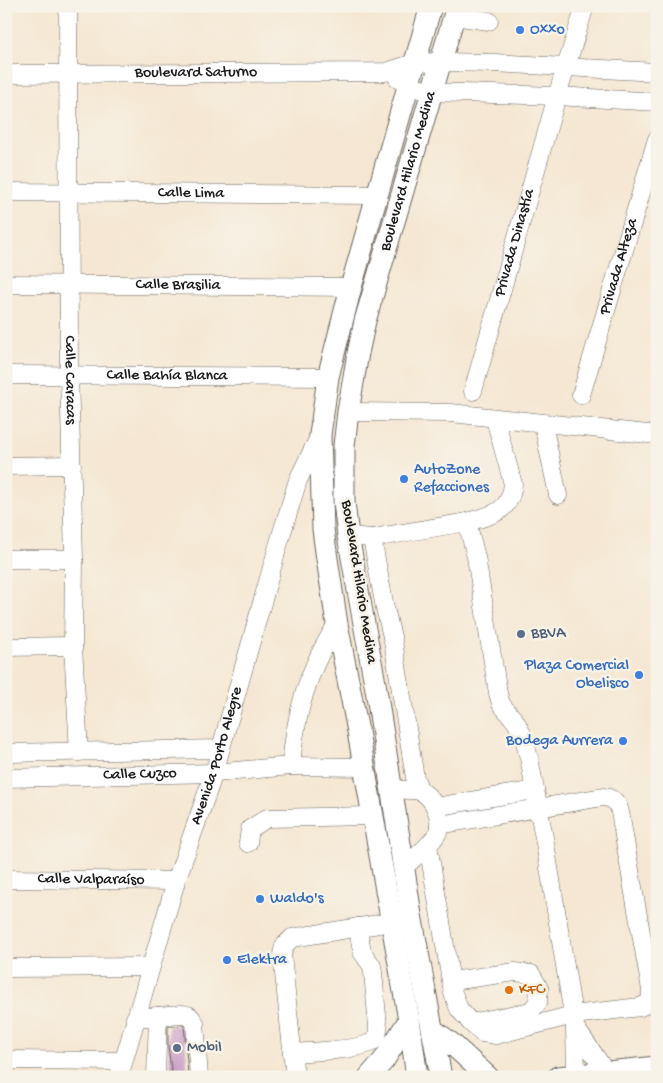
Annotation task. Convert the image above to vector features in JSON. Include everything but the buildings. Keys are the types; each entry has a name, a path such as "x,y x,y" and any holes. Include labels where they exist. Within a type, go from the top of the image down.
{"main road":[{"name":"Boulevard Hilario Medina","path":"417,1077 409,1020 337,624 323,529 320,435 328,377 350,287 431,6"},
{"name":"Boulevard Hilario Medina","path":"441,1077 404,868 376,688 348,536 344,502 344,471 348,412 365,321 456,11"},
{"path":"370,1077 384,1060 409,1020"},
{"path":"433,1030 452,1044 488,1077"},
{"path":"567,1076 657,1067"}],"street":[{"name":"Calle Caracas","path":"68,6 69,374 74,559 73,646 79,752"},
{"name":"Privada Dinastía","path":"473,391 557,96 585,6"},
{"path":"456,11 489,21"},
{"name":"Boulevard Saturno","path":"6,74 386,72 414,63 440,62 657,72"},
{"path":"386,72 409,86 432,92 557,96 657,102"},
{"name":"Privada Alteza","path":"581,395 657,139"},
{"name":"Calle Lima","path":"6,192 376,195"},
{"name":"Calle Brasilia","path":"6,284 70,283 350,287"},
{"name":"Calle Bahía Blanca","path":"6,375 328,377"},
{"path":"348,412 451,413 657,435"},
{"path":"348,536 372,538 467,522 502,510 509,502 513,484 495,418"},
{"path":"543,424 558,495"},
{"name":"Avenida Porto Alegre","path":"121,1069 176,881 214,773 298,480 320,435"},
{"path":"6,466 72,464"},
{"path":"467,522 476,557 498,693 501,704 516,722 524,738 529,758 574,1021 567,1076"},
{"path":"372,538 393,641 415,778 420,791 430,799 435,807 439,825 438,833 404,868"},
{"path":"6,559 74,559"},
{"path":"291,766 298,719 308,687 319,656 337,624"},
{"path":"6,647 73,646"},
{"name":"Calle Cuzco","path":"6,754 220,749"},
{"name":"Calle Cuzco","path":"6,778 214,773 291,766 364,767"},
{"path":"391,790 420,791"},
{"path":"428,845 453,993 460,1009 482,1033 496,1035 574,1021 640,1007 650,1002 650,990 623,830 619,807 616,801 610,797 536,798 435,807"},
{"path":"439,825 536,798"},
{"path":"248,843 250,829 267,818 372,816"},
{"name":"Calle Valparaíso","path":"6,879 176,881"},
{"path":"294,1077 282,955 284,946 292,938 391,922"},
{"path":"292,1053 318,1052 363,1046 369,1044 378,1036 372,966 362,952 358,927"},
{"path":"6,968 150,967"},
{"path":"452,981 515,972 531,974 539,988 538,1002 531,1011 471,1023"},
{"path":"135,1018 188,1014 192,1017 195,1023 199,1077"},
{"path":"156,1077 158,1016"},
{"path":"574,1021 606,1072"},
{"path":"6,1060 121,1069"}],"place":[{"name":"Oxxo","path":"520,30"},
{"name":"AutoZone Refacciones","path":"404,479"},
{"name":"BBVA","path":"521,634"},
{"name":"Plaza Comercial Obelisco","path":"639,675"},
{"name":"Bodega Aurrera","path":"623,741"},
{"name":"Waldo's","path":"260,899"},
{"name":"Elektra","path":"227,960"},
{"name":"KFC","path":"509,990"},
{"name":"Mobil","path":"177,1048"}]}
